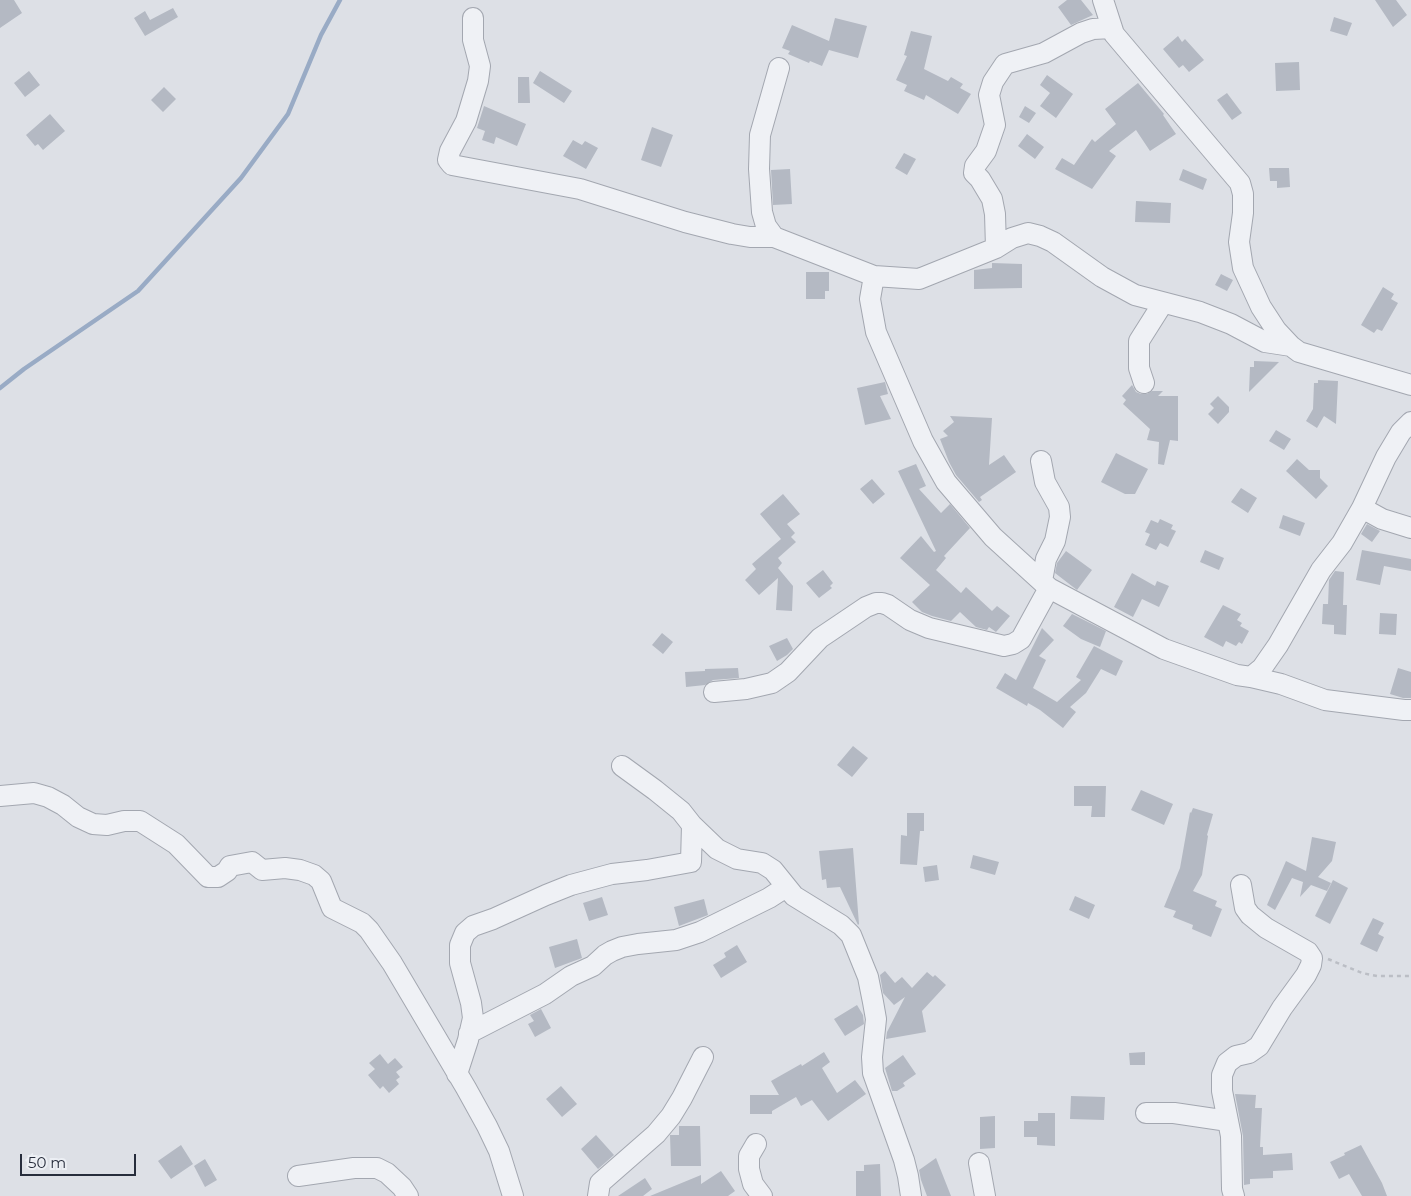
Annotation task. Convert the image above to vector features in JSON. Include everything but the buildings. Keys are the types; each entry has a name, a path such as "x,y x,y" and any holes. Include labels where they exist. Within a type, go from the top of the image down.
{"street":[{"path":"1103,0 1114,34 1240,182 1243,194 1243,213 1239,242 1243,268 1260,308 1276,330 1299,352 1411,385"},
{"path":"473,18 473,40 480,66 478,81 466,121 450,150 448,160 452,165 580,189 668,217 732,234 750,237 774,237 874,276 919,279 996,248 1012,238 1028,233 1053,242 1102,277 1135,295 1200,312 1231,324 1265,342 1291,346"},
{"path":"996,248 995,214 992,199 980,179 974,173 976,166 986,151 995,124 989,95 993,82 1004,64 1044,53 1081,33 1093,29 1112,28"},
{"path":"774,237 766,226 762,212 759,169 760,135 779,68"},
{"path":"874,276 870,299 876,332 923,441 946,482 993,537 1045,585 1164,649 1237,675 1281,684 1324,700 1411,710"},
{"path":"1144,384 1139,368 1140,341 1162,303"},
{"path":"1251,677 1262,668 1278,645 1321,570 1342,543 1362,508 1386,457 1401,432 1411,422"},
{"path":"714,692 746,689 772,683 788,672 820,638 866,607 882,603 910,620 929,628 1004,646 1013,644 1021,638 1045,585 1046,559 1054,541 1060,517 1059,507 1045,482 1041,461"},
{"path":"1362,508 1382,519 1411,528"},
{"path":"622,766 656,790 681,811 692,825 717,849 737,859 762,863 773,870 794,896 841,924 851,935 868,976 876,1018 872,1057 873,1073 904,1160 911,1196"},
{"path":"0,796 34,793 48,797 63,805 78,817 93,824 108,825 124,821 140,821 176,844 194,861 199,870 208,877 218,877 227,871 230,866 252,862 262,870 285,868 300,870 314,875 321,881 332,908 362,923 392,963 466,1088 499,1151 513,1196"},
{"path":"457,1074 470,1033 472,1018 471,1003 460,963 460,945 465,933 473,926 571,885 612,874 691,862 692,825"},
{"path":"1234,1196 1232,1189 1231,1136 1222,1092 1222,1075 1227,1063 1236,1056 1249,1052 1259,1046 1282,1008 1306,975 1312,958 1308,952 1266,928 1250,915 1245,908 1241,885"},
{"path":"470,1033 545,994 571,976 593,966 612,951 638,944 676,940 700,932 770,898 786,887"},
{"path":"598,1196 600,1183 656,1134 670,1116 682,1098 703,1057"},
{"path":"1146,1113 1174,1113 1228,1121"},
{"path":"756,1144 749,1156 749,1169 753,1184 762,1196"},
{"path":"979,1163 985,1196"},
{"path":"298,1176 354,1168 377,1168 387,1173 402,1187 408,1196"}],"path":[{"path":"1312,958 1334,961 1362,973 1377,976 1411,976"}],"waterway":[{"path":"0,388 24,369 138,291 241,178 288,114 321,35 340,0"}]}
